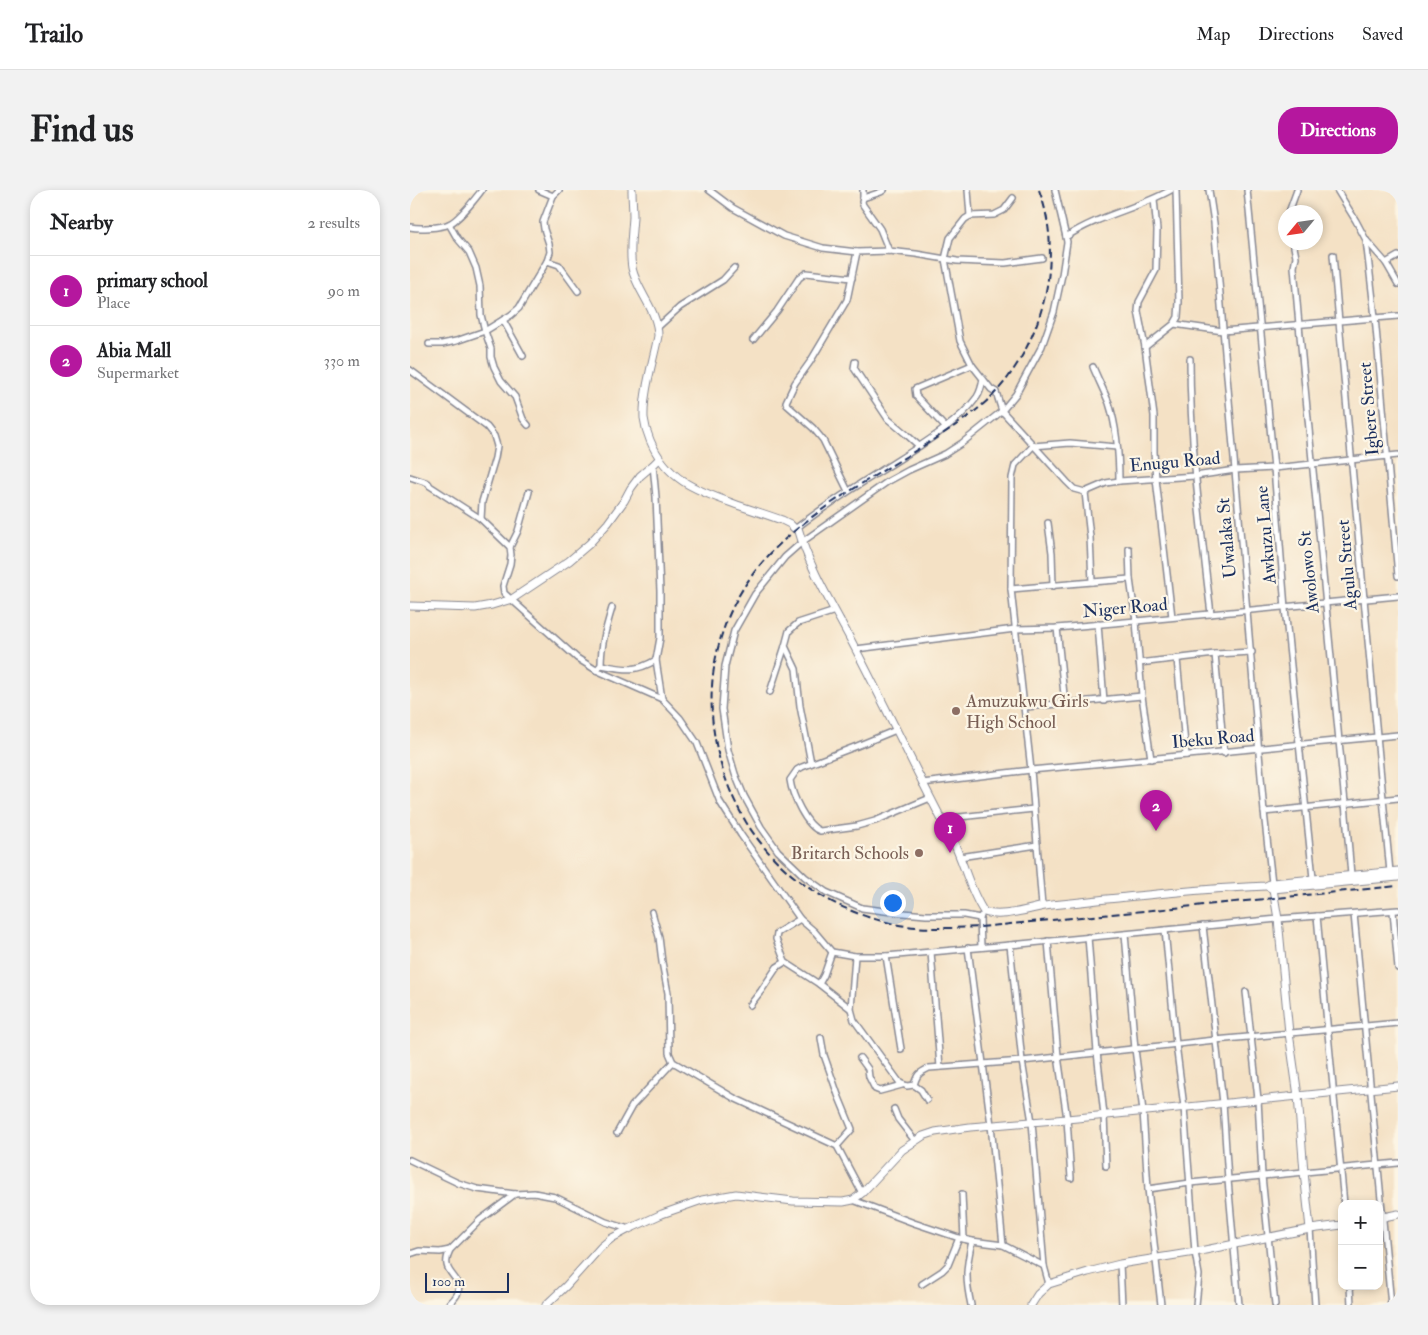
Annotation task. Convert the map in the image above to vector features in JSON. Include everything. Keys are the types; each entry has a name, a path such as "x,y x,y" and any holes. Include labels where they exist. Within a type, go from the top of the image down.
{"street":[{"path":"410,226 419,229 449,224 465,210 482,190"},
{"path":"539,190 553,196"},
{"path":"429,344 456,341 485,331 519,308 547,261 550,252 544,222 553,196 560,190"},
{"path":"632,190 632,269 638,286 654,313 658,327 658,336 645,403 644,420 647,433 659,459 666,468 700,492 782,520 795,529 798,528 820,584 856,649 960,857 982,915 981,947"},
{"path":"709,190 733,208 784,236 823,248 857,252 889,251 957,261 1004,263 1042,258"},
{"path":"863,190 863,205 880,229 889,251"},
{"path":"863,198 884,190"},
{"path":"968,190 970,216"},
{"path":"1055,190 1067,242 1062,275 1054,312 1042,346 1016,394 1002,411 956,447 887,482 802,542 785,557 755,594 734,631 725,666 722,709 728,750 744,796 761,827 778,851 805,877 826,892 862,908 892,912 926,915 1001,914 1042,906 1164,892 1398,877"},
{"path":"1066,237 1078,229 1115,212 1134,207 1170,190"},
{"path":"1145,346 1174,324 1178,317 1176,190"},
{"name":"Uwalaka St","path":"1209,190 1214,223 1252,652 1270,886"},
{"name":"Awkuzu Lane","path":"1247,190 1274,468 1285,608 1313,878"},
{"path":"1292,205 1297,190"},
{"path":"1337,190 1366,240 1386,263 1398,284"},
{"path":"1013,198 1004,210 994,215 970,216 965,219 950,238 945,259 960,341 972,365 996,392 1002,411 1066,482 1074,489 1085,492 1090,536 1092,582"},
{"path":"1154,199 1157,230 1156,270 1139,302 1138,311 1145,346 1154,416 1156,479 1172,617"},
{"path":"449,224 457,238 469,252 476,268 485,331 494,367 501,381 515,397 523,419 528,425"},
{"name":"Igbere Street","path":"1366,240 1375,317 1398,576"},
{"name":"Awolowo St","path":"1295,250 1296,257 1294,267 1299,325 1351,875"},
{"path":"848,491 822,440 813,428 786,402 795,382 810,362 846,300 857,252"},
{"name":"Agulu Street","path":"1333,255 1383,800 1394,872"},
{"path":"1386,263 1398,256"},
{"path":"547,261 559,265 578,290"},
{"path":"658,327 680,307 723,280 734,268"},
{"path":"753,340 777,311 803,274 812,273 852,278"},
{"path":"1174,324 1223,331 1398,316"},
{"path":"503,320 523,356"},
{"path":"1190,359 1195,476 1211,614"},
{"path":"855,362 854,368 880,409 888,419 918,446"},
{"path":"945,427 916,396 915,389 972,365"},
{"path":"1093,367 1108,403 1114,426 1119,481"},
{"path":"410,370 487,428 494,436 496,446 495,458 482,502 481,519"},
{"path":"795,529 958,417 978,396 983,379"},
{"path":"1042,906 1025,707 1011,589 1012,478 1015,465 1033,446 1070,443 1117,447"},
{"name":"Enugu Road","path":"1085,492 1106,483 1119,481 1195,476 1235,470 1274,468 1398,454"},
{"path":"410,606 474,608 512,599 569,562 589,544 608,523 640,476 659,459"},
{"path":"653,465 660,591 660,638 656,660 662,700"},
{"path":"410,477 428,482 430,486 481,519 510,546"},
{"path":"529,492 518,531 510,546 510,564 503,590 504,593 577,658 596,670 662,700 680,718 697,743 720,802 741,835 800,919 815,932 832,952 854,956 886,956 1278,919 1396,911 1398,968"},
{"path":"1048,523 1052,553 1053,586"},
{"path":"1129,549 1130,579 1136,621 1142,696 1151,759"},
{"path":"1011,589 1130,579"},
{"name":"Niger Road","path":"856,649 1015,629 1057,628 1398,596"},
{"path":"596,670 601,665 603,635 612,608"},
{"path":"770,692 789,631 793,626 835,611"},
{"path":"1098,624 1104,700"},
{"path":"1057,628 1065,704"},
{"path":"785,646 796,669 800,706 811,763"},
{"path":"1139,663 1215,654 1252,652"},
{"path":"1215,654 1224,753"},
{"path":"1178,659 1186,755"},
{"path":"601,665 624,670 647,665 656,660"},
{"path":"1025,707 1142,696"},
{"path":"896,730 797,770 790,780 797,801 809,824 820,831 857,826 874,821 930,798"},
{"name":"Ibeku Road","path":"922,783 1031,770 1398,735"},
{"path":"1264,812 1398,798"},
{"path":"941,819 1034,809"},
{"path":"960,857 1037,845"},
{"path":"1270,886 1313,878 1394,872"},
{"path":"1270,886 1278,919 1289,1033 1298,1096 1315,1305"},
{"path":"652,912 659,937 668,993 669,1053 673,1062 734,1098 836,1146 862,1193"},
{"path":"1354,914 1380,1200"},
{"path":"1317,916 1344,1200"},
{"path":"800,919 777,933 776,939 785,962 819,984 851,1009"},
{"path":"1203,926 1223,1103 1239,1305"},
{"path":"1165,930 1184,1107 1195,1252 1199,1275 1196,1305"},
{"path":"1125,934 1135,1048 1143,1111 1148,1189 1161,1305"},
{"path":"1088,937 1104,1115 1106,1166"},
{"path":"1048,941 1058,1056 1067,1119 1071,1178"},
{"path":"1010,945 1022,1061 1032,1122 1044,1266 1049,1284"},
{"path":"968,948 991,1125 1004,1245"},
{"path":"819,984 832,952"},
{"path":"931,952 940,1067"},
{"path":"854,956 851,1009 854,1020 902,1085"},
{"path":"886,956 901,1049"},
{"path":"750,1005 762,991 777,967 785,962"},
{"path":"1246,992 1258,1099 1262,1176 1275,1305"},
{"path":"914,1085 919,1073 929,1068 1022,1061 1215,1040 1398,1024"},
{"path":"821,1038 827,1063 852,1129 836,1146"},
{"path":"860,1058 868,1069 869,1077 875,1089 880,1090 902,1085 914,1085 921,1090 928,1100"},
{"path":"617,1133 632,1106 673,1062"},
{"path":"546,1305 566,1286 600,1247 612,1238 662,1214 702,1200 720,1196 744,1195 793,1201 843,1202 853,1200 862,1193 902,1150 923,1136 935,1132 1258,1099 1333,1094 1398,1086"},
{"path":"894,1109 898,1119 914,1141"},
{"path":"410,1160 458,1183 477,1189 515,1194 534,1193 555,1197 606,1222 629,1229"},
{"path":"1148,1189 1190,1183 1398,1163"},
{"path":"448,1305 459,1290 458,1284 446,1264 446,1258 450,1250 480,1220 515,1194"},
{"path":"922,1284 948,1265 962,1239 962,1194"},
{"path":"853,1200 962,1239 1004,1245 1044,1266"},
{"path":"1383,1218 1398,1214"},
{"path":"1031,1305 1038,1294 1049,1284 1120,1264 1338,1226"},
{"path":"1383,1237 1390,1305"},
{"path":"971,1305 966,1278 972,1241"},
{"path":"410,1254 419,1251 440,1252 450,1250"},
{"path":"1120,1264 1122,1305"},
{"path":"1350,1290 1351,1305"}],"railway":[{"path":"1039,190 1046,213 1049,237 1050,262 1047,286 1033,334 1022,356 1001,387 970,415 852,490 788,536 761,563 739,595 723,632 713,675 712,694 712,713 717,751 729,788 737,805 759,841 774,858 808,887 847,909 868,917 912,927 980,927 1398,886"}],"place":[{"name":"Amuzukwu Girls High School","path":"956,711"},
{"name":"Abia Mall","path":"1156,831"},
{"name":"Britarch Schools","path":"919,853"},
{"name":"primary school","path":"950,853"}]}
